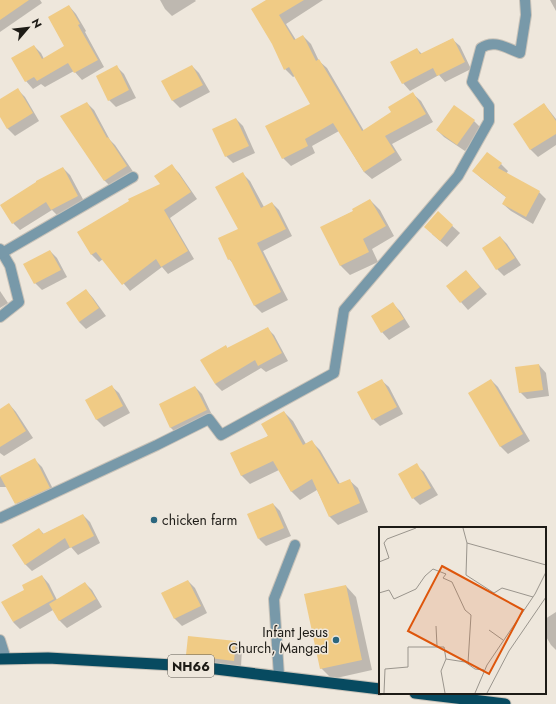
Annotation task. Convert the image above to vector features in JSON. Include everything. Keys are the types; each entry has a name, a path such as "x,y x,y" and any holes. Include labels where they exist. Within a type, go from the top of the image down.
{"highway":[{"name":"NH66","path":"3,659 48,658 192,666 379,689"},
{"path":"423,694 505,704"}],"street":[{"path":"0,518 157,445 209,419 221,435 334,373 344,310 458,176 489,121 489,106 472,82 481,48 487,44 495,43 520,53 526,15 524,0"},
{"path":"0,316 19,302 10,266 1,251 133,177"},
{"path":"279,676 274,599 295,545"},
{"path":"0,640 3,659"}],"building":[{"path":"0,0 29,0 0,20"},
{"path":"266,0 304,0 279,15 294,40 303,35 316,61 319,59 362,131 391,112 388,107 413,92 426,114 385,136 395,152 364,172 333,123 305,139 308,146 282,159 265,126 310,104 289,67 284,70 272,44 251,9"},
{"path":"69,5 80,24 78,25 98,60 74,73 68,63 37,81 34,77 25,82 11,58 34,45 42,59 64,46 48,17"},
{"path":"453,38 465,62 437,76 433,68 402,84 390,62 417,48 420,54"},
{"path":"117,65 129,90 108,101 96,76"},
{"path":"192,65 203,85 172,101 161,81"},
{"path":"18,88 33,113 7,129 0,117 0,99"},
{"path":"87,102 107,138 108,137 127,166 104,181 60,116"},
{"path":"544,103 556,121 556,134 530,150 513,124"},
{"path":"454,105 475,120 457,145 436,130"},
{"path":"236,118 249,146 225,157 212,129"},
{"path":"487,152 502,163 498,168 540,191 526,217 502,204 506,197 472,171"},
{"path":"172,164 191,192 164,210 188,251 161,267 156,259 122,285 96,252 91,255 77,232 129,201 128,199 160,184 154,176"},
{"path":"63,167 78,196 51,210 46,202 12,224 0,205 36,181"},
{"path":"243,172 261,208 272,202 286,229 257,243 281,292 254,306 230,259 228,260 218,238 238,229 215,187"},
{"path":"370,199 386,226 363,239 369,252 340,266 320,227 353,211 352,209"},
{"path":"438,211 453,225 440,241 424,227"},
{"path":"500,236 515,258 496,270 482,248"},
{"path":"50,250 61,270 34,284 23,264"},
{"path":"466,270 480,287 460,303 446,286"},
{"path":"86,289 99,308 79,322 66,303"},
{"path":"393,302 404,319 381,333 371,316"},
{"path":"268,327 282,353 258,366 255,360 215,384 200,360 226,345 227,348"},
{"path":"539,364 543,390 519,393 515,367"},
{"path":"382,379 397,407 372,420 357,392"},
{"path":"491,379 523,434 500,447 468,393"},
{"path":"112,385 123,406 96,420 85,400"},
{"path":"195,386 207,410 170,428 159,404"},
{"path":"9,403 26,431 0,447 0,409"},
{"path":"284,411 303,445 312,440 338,484 350,479 360,503 329,517 312,479 291,492 273,461 241,476 230,453 268,436 261,424"},
{"path":"35,458 50,488 15,504 0,476"},
{"path":"417,463 431,488 412,499 398,474"},
{"path":"273,503 284,528 258,539 247,514"},
{"path":"83,514 94,536 70,548 65,538 25,565 12,545 39,528 43,534"},
{"path":"42,575 54,599 13,622 1,602 24,590 22,585"},
{"path":"188,580 201,606 174,619 161,593"},
{"path":"85,582 96,599 59,621 49,604"},
{"path":"346,585 362,660 320,669 304,594"},
{"path":"188,636 236,641 234,661 186,655"}],"place":[{"name":"chicken farm","path":"154,520"},
{"name":"Infant Jesus Church, Mangad","path":"336,640"}]}
